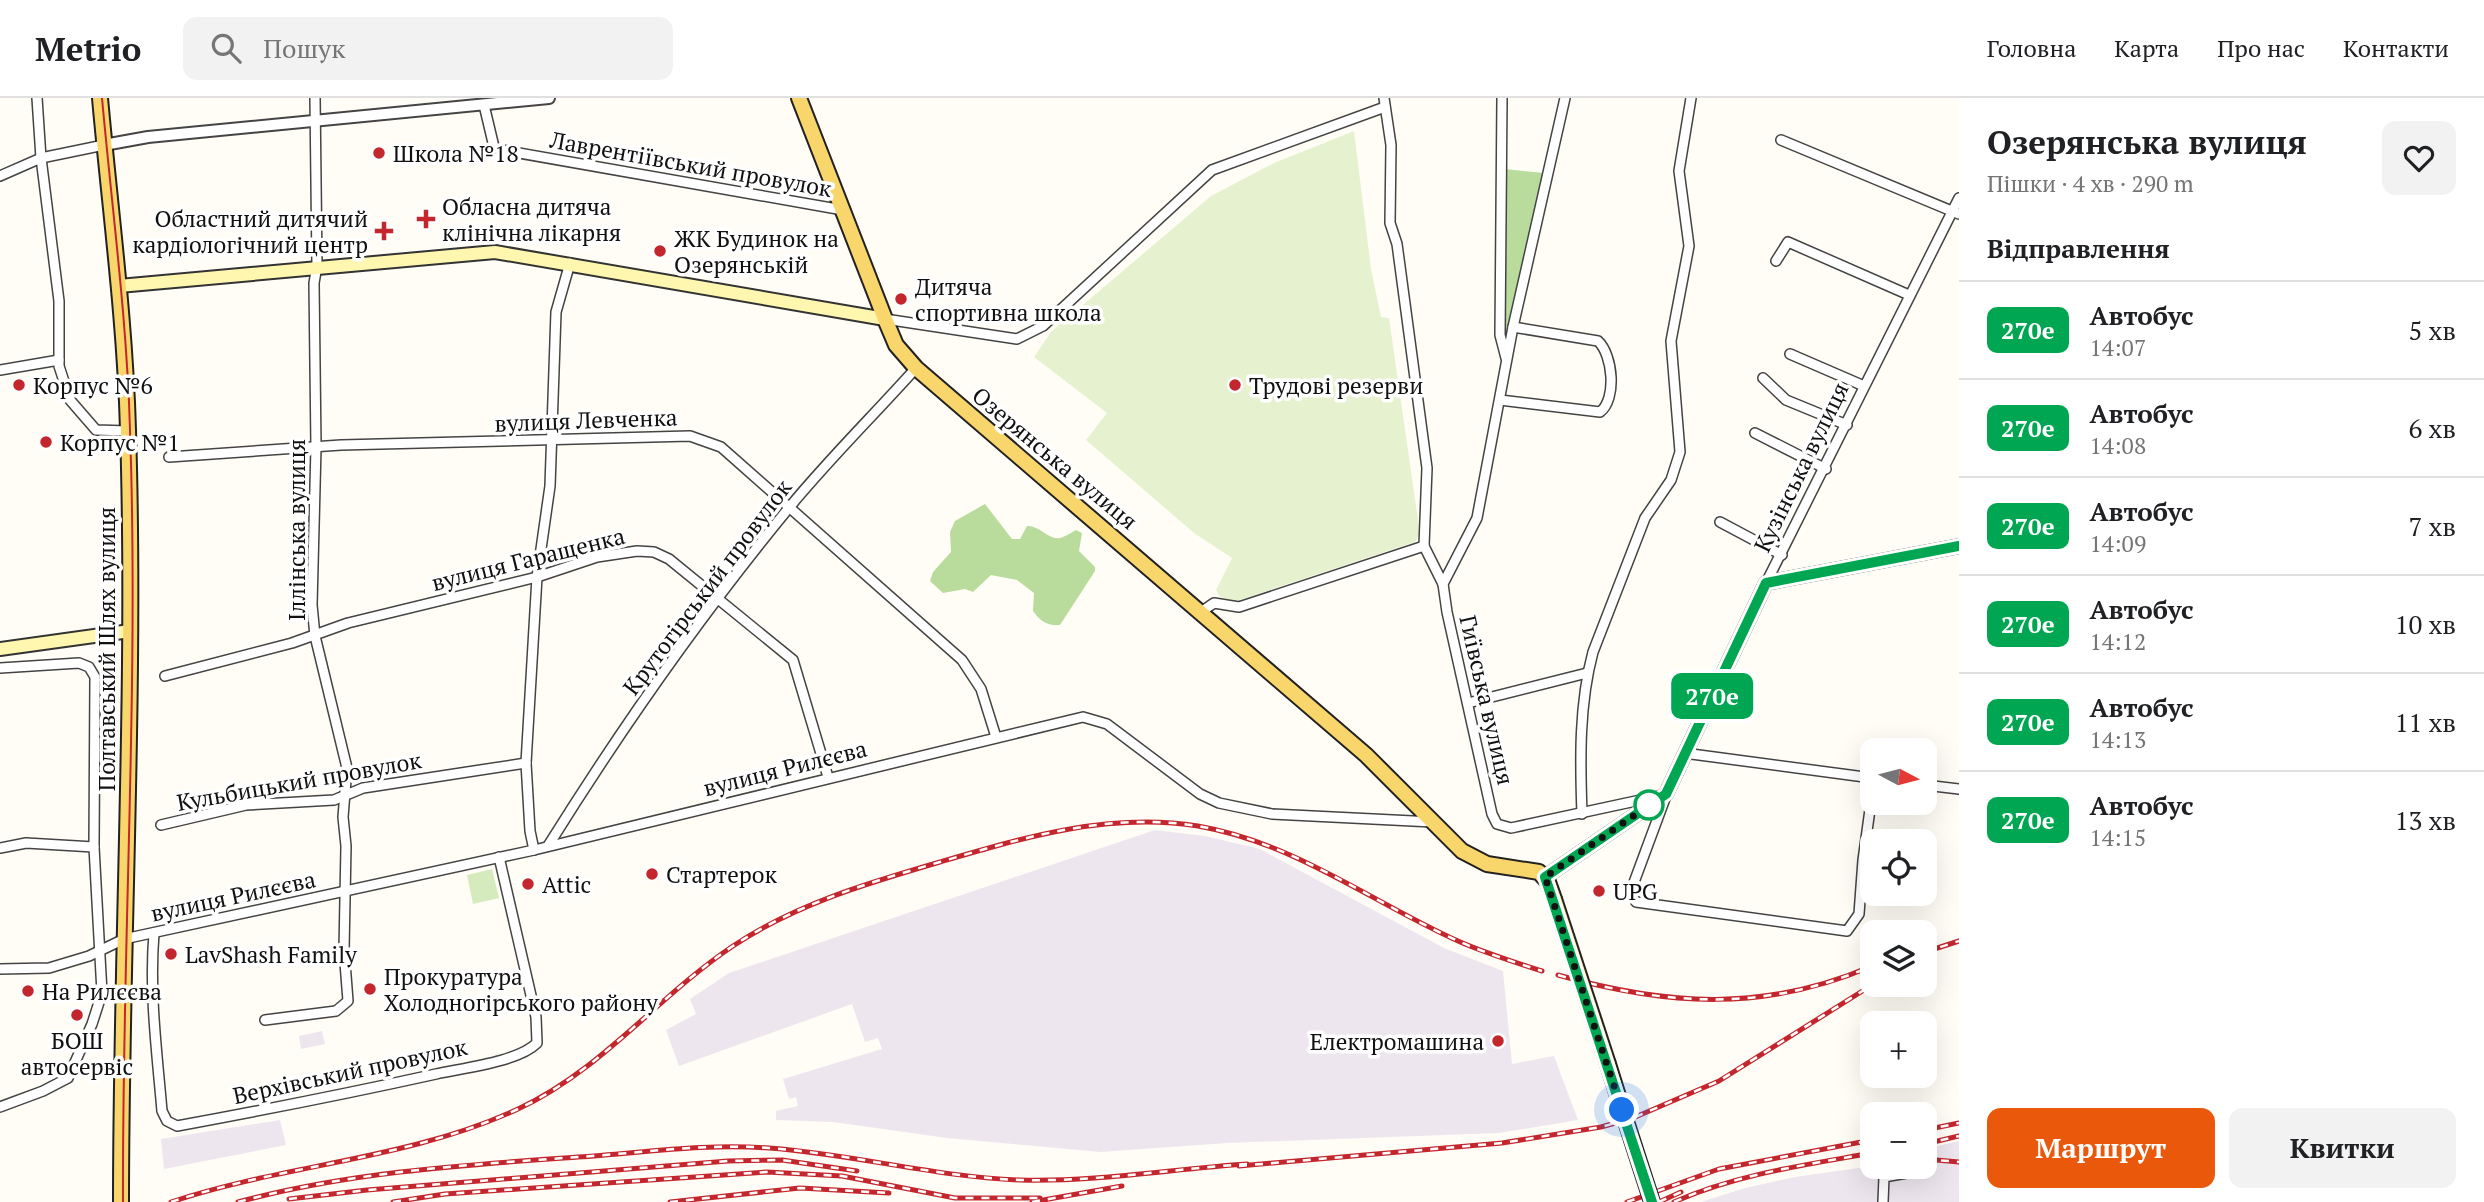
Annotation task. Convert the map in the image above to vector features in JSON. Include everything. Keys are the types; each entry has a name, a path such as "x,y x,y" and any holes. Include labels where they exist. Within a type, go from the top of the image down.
{"main road":[{"name":"Полтавський Шлях вулиця","path":"100,98 119,286 128,431 131,631 121,1202"},
{"name":"Озерянська вулиця","path":"799,98 885,319 897,345 916,368 1366,755 1474,859 1497,866 1534,871 1545,877"},
{"path":"119,286 495,252 885,319"},
{"path":"1766,583 1959,546"},
{"name":"Кузінська вулиця","path":"1666,794 1766,583"},
{"path":"0,649 131,631"},
{"path":"1652,1202 1545,877 1666,794"}],"street":[{"path":"37,98 40,158 59,301 59,360 64,388 86,421 102,433 128,431"},
{"name":"Іллінська вулиця","path":"265,1020 337,1011 348,1001 344,892 346,768 315,636 312,605 316,447 315,98"},
{"path":"0,176 40,158 148,137 549,98"},
{"path":"1502,98 1500,335 1507,360"},
{"path":"1443,584 1477,518 1513,327 1565,98"},
{"path":"1666,794 1582,814 1580,752 1587,673 1600,629 1637,537 1677,468 1680,452 1671,341 1689,246 1679,171 1691,98"},
{"path":"885,319 1017,339 1043,326 1212,170 1385,103 1391,145 1390,223 1397,244 1427,468 1424,546 1239,607 1214,603 1201,612"},
{"name":"Лаврентіївський провулок","path":"484,104 490,140 494,147 502,150 843,210"},
{"path":"1781,140 1863,172 1955,213"},
{"name":"Кузінська вулиця","path":"1766,583 1826,469 1909,295 1955,213 1959,198"},
{"path":"1776,261 1788,242 1909,295"},
{"path":"534,850 530,831 526,763 537,578 550,486 556,378 556,312 570,263"},
{"path":"1500,400 1600,412 1608,397 1608,357 1598,341 1513,327"},
{"path":"1790,354 1864,386"},
{"path":"0,370 59,360"},
{"name":"Крутогірський провулок","path":"548,846 611,746 717,598 790,506 916,368"},
{"path":"1763,378 1786,400 1847,425"},
{"path":"1755,433 1826,469"},
{"name":"вулиця Левченка","path":"169,457 316,447 690,436 721,447 962,660 981,689 996,737"},
{"path":"1720,522 1782,555"},
{"name":"Гиївська вулиця","path":"1424,546 1443,584 1492,814 1497,824 1511,828 1582,814"},
{"name":"вулиця Гаращенка","path":"165,676 315,636 348,623 537,578 597,557 637,551 654,552 669,559 793,660 828,777"},
{"path":"0,668 79,663 89,667 95,677 94,847 98,951 103,974 102,992 74,1069 68,1078 43,1091 0,1107"},
{"path":"1468,703 1587,673"},
{"name":"вулиця Рилєєва","path":"0,969 49,968 126,939 534,850 1083,717 1095,718 1200,794 1219,803 1272,814 1433,822"},
{"path":"1684,753 1860,776"},
{"name":"Кульбицький провулок","path":"161,825 246,805 344,796 363,788 526,763"},
{"path":"1937,786 1959,789"},
{"name":"Кузінська вулиця","path":"1666,794 1633,885 1632,895 1636,902 1847,931 1859,914 1869,816"},
{"path":"0,848 26,843 60,842 94,847"},
{"name":"Верхівський провулок","path":"154,933 152,962 155,1035 162,1111 167,1121 177,1126 355,1092 529,1051 537,1043 538,1025 499,857"},
{"path":"1883,1202 1884,1179"}],"shaded area":[{"path":"1155,830 1205,836 1260,849 1444,948 1503,971 1512,1064 1554,1056 1578,1120 1499,1133 1227,1143 1100,1152 947,1138 833,1122 776,1120 776,1111 798,1106 796,1097 789,1099 783,1079 882,1049 878,1038 865,1042 852,1004 679,1066 666,1030 696,1014 690,999 729,973"},
{"path":"322,1031 325,1044 301,1049 299,1036"},
{"path":"280,1120 286,1145 164,1169 161,1139"},
{"path":"1959,1141 1959,1202 1701,1202 1745,1188 1795,1177 1860,1168 1860,1179 1937,1179 1937,1146"}],"green space":[{"name":"Трудові резерви","path":"1354,131 1371,269 1381,317 1389,318 1420,534 1415,542 1233,602 1220,597 1216,590 1232,558 1194,533 1086,440 1107,413 1034,357 1051,332 1211,196 1274,163"},
{"path":"1504,169 1543,173 1507,336 1503,333"},
{"path":"985,504 1012,539 1020,539 1027,526 1056,538 1076,530 1082,533 1079,551 1095,567 1095,571 1060,625 1048,624 1038,618 1033,611 1034,593 1017,580 991,575 973,592 965,589 943,593 930,581 933,572 951,552 950,532 955,521"},
{"path":"492,869 499,898 473,904 467,875"}],"tram line":[{"path":"102,98 126,347 132,526 133,623 123,1202"}],"railway":[{"path":"171,1202 214,1189 433,1140 518,1109 576,1074 733,946 782,918 833,896 886,878 1067,829 1132,822 1198,826 1233,834 1300,859 1458,941 1542,971"},
{"path":"1937,948 1959,941"},
{"path":"1558,975 1638,993 1716,999 1793,991 1860,970"},
{"path":"1239,1166 1502,1143 1601,1127 1633,1118 1719,1081 1860,993"},
{"path":"1937,1128 1959,1123"},
{"path":"1937,1141 1959,1136"},
{"path":"1627,1202 1719,1169 1860,1142"},
{"path":"238,1202 322,1183 407,1171 697,1148 745,1147 800,1151 957,1175 1020,1180 1106,1177 1247,1164"},
{"path":"1674,1202 1747,1177 1860,1155"},
{"path":"289,1199 367,1190 728,1161 782,1160 857,1171"},
{"path":"1937,1160 1959,1162"},
{"path":"393,1202 445,1194 767,1172 842,1176 955,1198 1040,1198"},
{"path":"1032,1202 1122,1186"},
{"path":"670,1202 800,1188 889,1193"},
{"path":"1659,1202 1681,1192"}],"bus line":[{"name":"270е","path":"1652,1202 1545,877 1666,794 1766,583 1959,546"}],"place":[{"name":"Школа №18","path":"379,153"},
{"name":"Обласна дитяча клінічна лікарня","path":"426,219"},
{"name":"Областний дитячий кардіологічний центр","path":"384,231"},
{"name":"ЖК Будинок на Озерянській","path":"660,251"},
{"name":"Дитяча спортивна школа","path":"901,299"},
{"name":"Корпус №6","path":"19,385"},
{"name":"Трудові резерви","path":"1235,385"},
{"name":"Корпус №1","path":"46,442"},
{"name":"Стартерок","path":"652,874"},
{"name":"Attic","path":"528,884"},
{"name":"UPG","path":"1599,891"},
{"name":"LavShash Family","path":"171,954"},
{"name":"Прокуратура Холодногірського району","path":"370,989"},
{"name":"На Рилєєва","path":"28,991"},
{"name":"БОШ автосервіс","path":"77,1015"},
{"name":"Електромашина","path":"1498,1041"}],"route":[{"path":"1622,1110 1545,877 1652,803 1649,805"}]}
